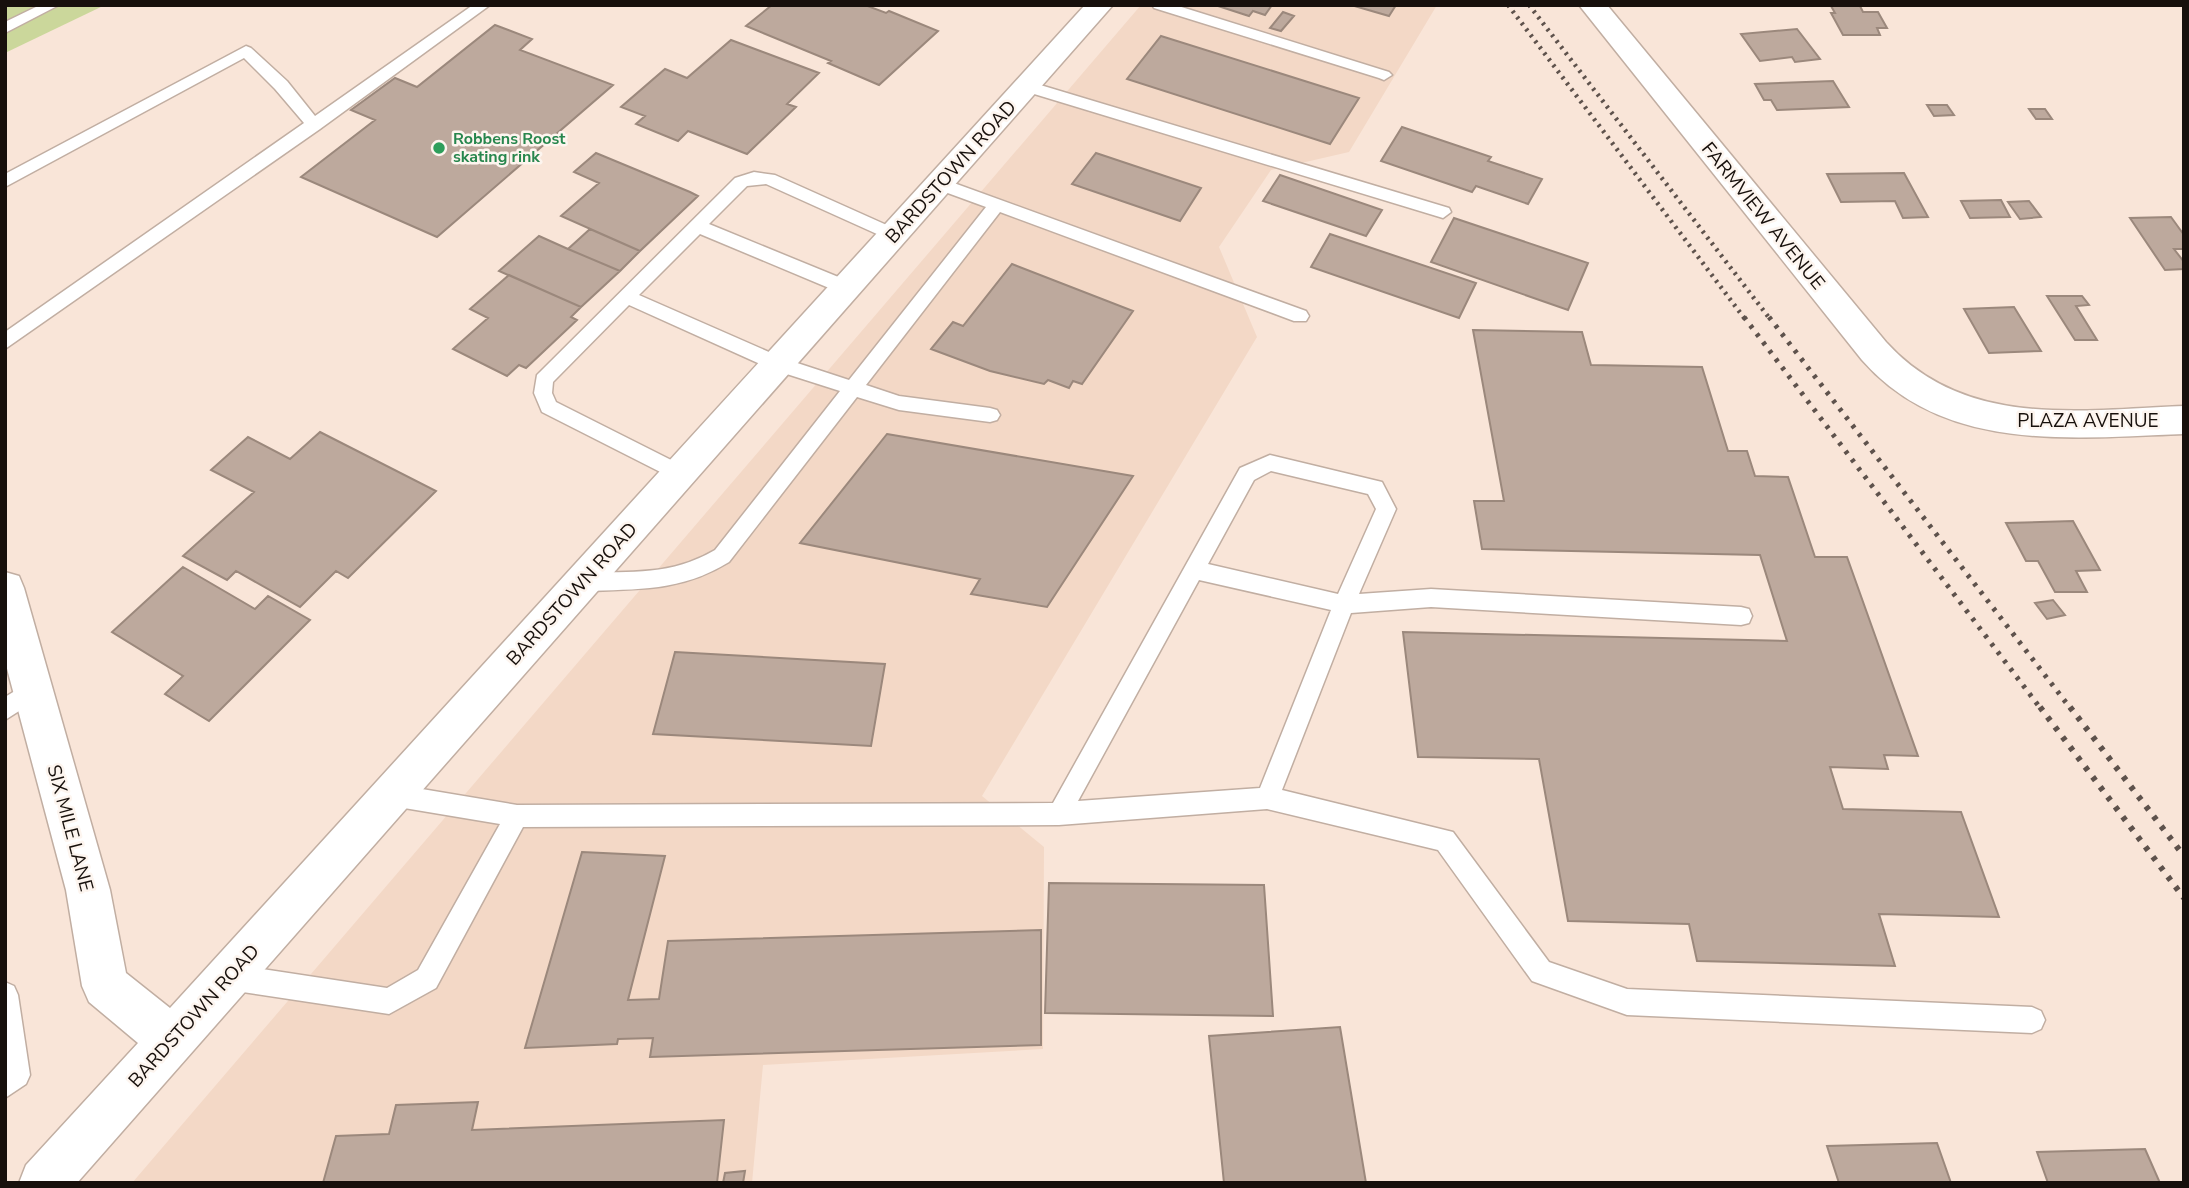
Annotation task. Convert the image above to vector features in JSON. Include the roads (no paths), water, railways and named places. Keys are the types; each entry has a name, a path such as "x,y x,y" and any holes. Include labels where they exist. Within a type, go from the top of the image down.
{"main road":[{"name":"BARDSTOWN ROAD","path":"44,1183 1100,5"},
{"name":"FARMVIEW AVENUE","path":"1592,5 1891,370 1928,396 1952,408"},
{"name":"PLAZA AVENUE","path":"1952,408 1978,417 2023,424 2184,420"},
{"name":"SIX MILE LANE","path":"5,588 19,700 88,890 105,986 172,1040"}],"lane":[{"path":"5,28 52,5"},
{"path":"5,342 483,5"},
{"path":"1159,5 1384,75"},
{"path":"5,181 246,51 281,85 314,125"},
{"path":"1027,86 1443,212"},
{"path":"680,474 549,407 543,393 544,380 741,182 754,178 769,180 894,235"},
{"path":"940,184 1300,316"},
{"path":"583,582 662,579 697,571 722,556 997,205"},
{"path":"698,226 847,288"},
{"path":"627,297 778,365 899,403 990,415"},
{"path":"1059,814 1247,474 1270,463 1375,488 1386,509 1267,798"},
{"path":"1194,570 1345,604 1431,598 1741,616"},
{"path":"392,794 517,816 1059,814 1267,798 1445,840 1541,972 1627,1002 2032,1020"},
{"path":"229,977 389,1000 427,979 517,816"},
{"path":"5,995 17,1074 5,1086"}],"railway":[{"path":"1508,5 1745,319"},
{"path":"1529,5 1770,319"},
{"path":"1744,317 2041,709"},
{"path":"1769,317 2071,709"},
{"path":"2040,707 2184,898"},
{"path":"2070,707 2184,856"}],"place":[{"name":"Robbens Roost skating rink","path":"439,148"}]}
